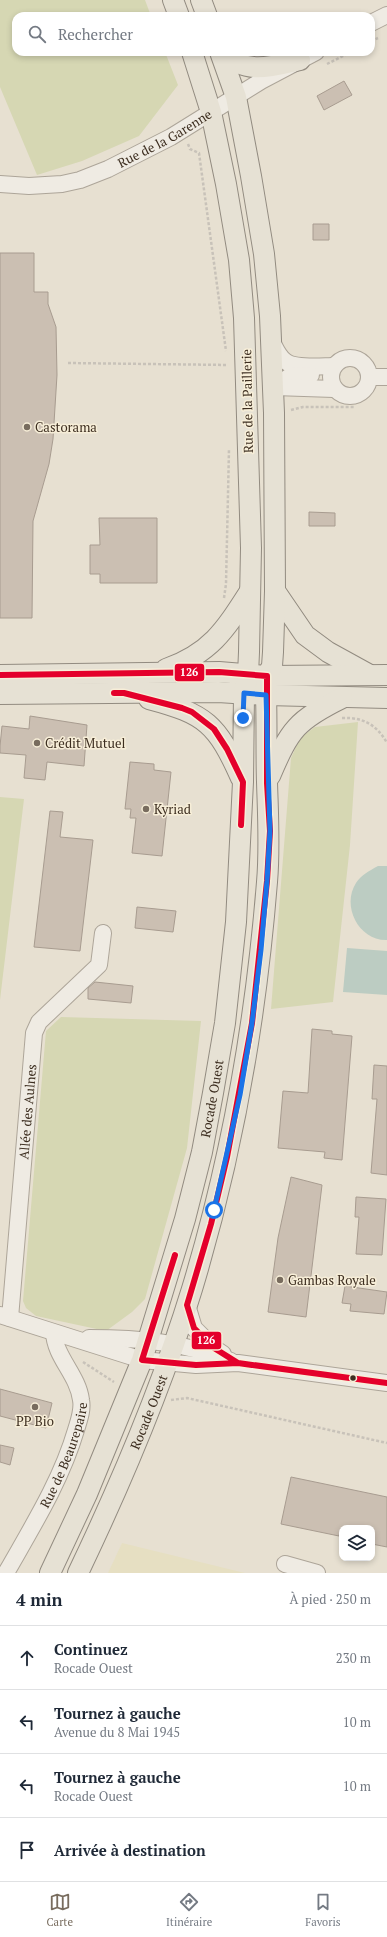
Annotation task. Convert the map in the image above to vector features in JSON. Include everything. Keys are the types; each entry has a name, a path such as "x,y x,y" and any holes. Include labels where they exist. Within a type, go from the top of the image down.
{"main road":[{"path":"173,0 178,12"},
{"path":"201,0 206,12"},
{"path":"193,56 212,112"},
{"path":"221,56 236,97"},
{"path":"229,56 238,64 258,69 308,56"},
{"name":"Rue de la Paillerie","path":"236,97 264,254 274,387 275,591 273,659 272,666 256,685"},
{"name":"Rue de la Paillerie","path":"212,112 240,260 247,401 251,548 250,591 256,685"},
{"path":"244,318 257,353 258,362 274,387 247,401"},
{"path":"154,673 184,662 212,643 226,628 250,591"},
{"path":"275,591 305,635 328,652 378,675"},
{"path":"0,675 219,672 256,685 344,697 387,698"},
{"path":"0,694 218,692 256,685 378,675"},
{"name":"Rocade Ouest","path":"50,1573 87,1494 142,1360 185,1219 202,1152 213,1093 231,972 236,922 243,782 256,685"},
{"name":"Rocade Ouest","path":"78,1573 141,1432 167,1364 187,1305 211,1224 227,1157 252,1023 267,881 270,831 267,783 256,685"},
{"path":"124,693 182,708 203,720 214,729 222,741 243,782"},
{"path":"267,783 282,749 294,729 312,714 344,697"}],"street":[{"path":"375,21 387,14"},
{"name":"Rue de la Garenne","path":"0,184 29,186 62,184 80,180 108,169 171,137 236,97 308,56"},
{"path":"271,340 286,362 292,365 333,369"},
{"path":"344,359 356,360 365,366 369,376 365,388 355,396 344,396 334,389 274,387 290,376 324,374 333,369 344,359"},
{"path":"333,369 331,378 334,389"},
{"path":"369,376 387,377"},
{"name":"Allée des Aulnes","path":"5,1317 34,1034 39,1022 99,965 103,933"},
{"path":"187,1305 194,1328 214,1348 238,1363"},
{"path":"5,1317 142,1360 167,1364 196,1365 238,1363 387,1383"},
{"name":"Rue de Beaurepaire","path":"6,1573 62,1469 80,1416 82,1401 78,1387 54,1344 54,1333"},
{"path":"74,1338 139,1339 173,1344 213,1354 238,1363"},
{"path":"285,1564 317,1573"}],"path":[{"path":"188,144 190,148 199,153 228,372"},
{"path":"68,363 228,365"},
{"path":"289,411 303,407 355,407"},
{"path":"224,599 226,584 229,445"},
{"path":"341,718 353,718 369,723 381,733 387,743"},
{"path":"167,1400 187,1398 387,1443"}],"shaded area":[{"path":"378,866 387,866 387,940 377,939 368,935 355,920 352,911 352,892 356,883 366,873"},
{"path":"347,948 387,951 387,995 343,992"},
{"path":"122,1543 245,1573 108,1573"}],"green space":[{"path":"0,0 145,0 150,12 12,12 12,56 167,56 178,85 139,136 82,161 37,175 0,87"},
{"path":"358,722 350,845 333,1002 271,1009 291,758 300,738 315,727"},
{"path":"0,797 24,799 0,1000"},
{"path":"61,1017 201,1021 187,1148 145,1299 132,1312 106,1331 36,1316 26,1308 23,1301 46,1031"}],"building":[{"path":"344,81 352,95 324,110 317,96"},
{"path":"313,224 329,224 329,240 313,240"},
{"name":"Castorama","path":"0,253 34,253 34,292 48,292 48,304 56,327 57,375 53,439 49,464 33,521 32,618 0,618"},
{"path":"309,512 335,513 335,526 309,526"},
{"path":"99,518 157,518 157,583 100,583 100,574 90,574 90,545 100,545"},
{"path":"30,716 87,725 84,766 47,762 45,780 24,778 26,755 0,753 0,746 2,726 29,729"},
{"name":"Kyriad","path":"130,762 154,764 154,770 171,772 162,856 132,853 136,818 130,818 131,809 125,809"},
{"path":"50,811 63,812 60,837 93,840 80,951 34,947"},
{"path":"137,907 176,911 173,932 135,928"},
{"path":"95,982 133,986 131,1003 88,999 88,988"},
{"path":"312,1029 332,1031 332,1034 352,1036 342,1160 324,1158 325,1152 278,1148 283,1091 308,1093"},
{"path":"374,1065 387,1066 387,1175 371,1173 377,1099 372,1099"},
{"path":"291,1177 322,1185 306,1317 268,1312 278,1238"},
{"path":"356,1197 386,1199 382,1255 356,1254 359,1217 355,1217"},
{"path":"345,1286 387,1292 384,1314 350,1311 351,1304 342,1303"},
{"path":"0,1389 52,1403 46,1428 0,1416"},
{"path":"0,1445 14,1448 10,1465 0,1462"},
{"path":"291,1477 387,1497 387,1547 375,1545 375,1525 339,1525 339,1536 281,1524"}],"transit line":[{"name":"126","path":"0,675 219,672 267,676 267,783 270,831 267,881 252,1023 227,1157 211,1224 187,1305 194,1328 214,1348 238,1363 387,1383"},
{"name":"126","path":"114,693 124,693 182,708 192,712 214,729 227,749 243,782 241,825"},
{"name":"126","path":"175,1255 142,1360 196,1365 238,1363 252,1365"}],"place":[{"name":"Castorama","path":"27,427"},
{"name":"Crédit Mutuel","path":"37,743"},
{"name":"Kyriad","path":"146,809"},
{"name":"Gambas Royale","path":"280,1280"},
{"name":"PP Bio","path":"35,1407"}],"route":[{"path":"214,1210 240,1095 252,1023 261,950 270,831 267,783 266,695 244,693 243,718"}]}
